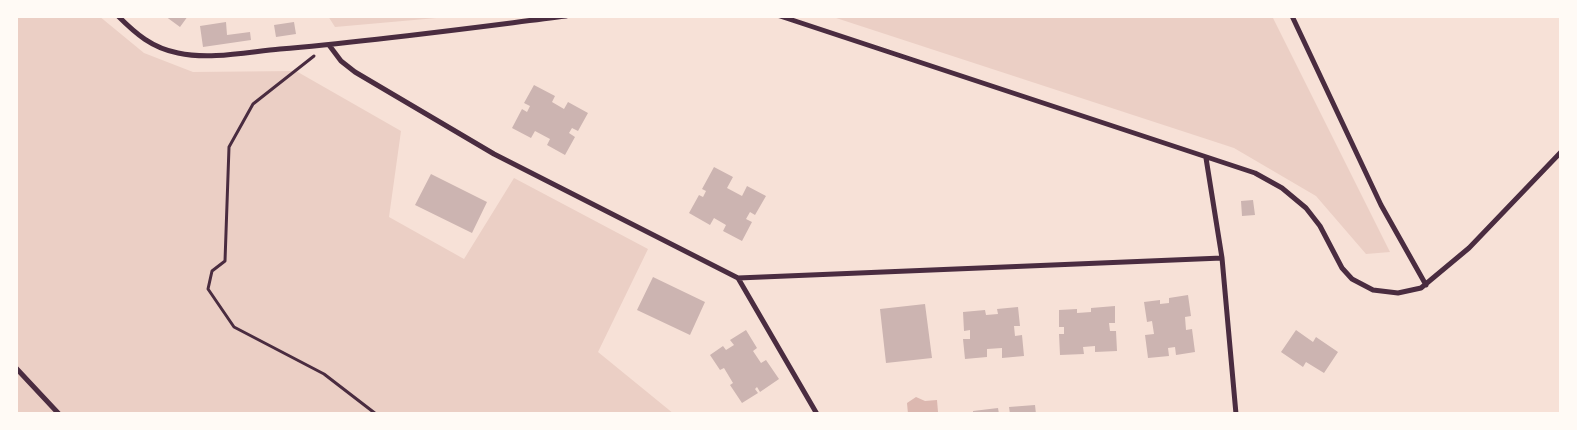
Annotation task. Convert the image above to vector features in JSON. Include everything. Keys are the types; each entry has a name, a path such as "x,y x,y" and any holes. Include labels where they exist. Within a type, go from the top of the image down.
{"street":[{"path":"118,16 143,39 164,50 184,54 210,55 330,45 566,16"},
{"path":"780,16 1255,174 1290,192 1314,217 1342,268 1352,279 1365,287 1383,293 1398,294 1418,290 1426,285 1469,248 1561,152"},
{"path":"1292,16 1381,205 1426,285"},
{"path":"330,45 348,67 461,136 528,173 738,278 1222,258"},
{"path":"1206,158 1222,258 1236,414"},
{"path":"738,278 817,414"},
{"path":"16,368 59,414"}],"path":[{"path":"330,45 253,104 228,147 225,260 212,271 208,289 234,327 324,374 376,414"}],"shaded area":[{"path":"16,16 99,16 144,53 193,72 296,71 401,131 389,217 464,259 514,178 648,249 598,352 674,414 16,414"},
{"path":"328,16 459,16 335,27"},
{"path":"830,16 1272,16 1390,252 1366,254 1316,196 1234,148"},
{"path":"916,397 925,401 937,400 938,412 908,414 907,403"}],"building":[{"path":"165,16 188,16 180,27"},
{"path":"226,22 227,35 250,32 251,40 203,47 200,26"},
{"path":"294,22 296,34 276,37 274,25"},
{"path":"534,85 555,96 552,102 564,109 568,102 588,113 578,131 572,128 569,133 575,137 565,155 547,145 550,139 535,131 531,138 512,128 522,109 527,112 530,106 524,103"},
{"path":"714,167 733,177 727,188 742,196 747,186 766,196 755,215 750,212 746,219 752,222 742,241 723,231 726,225 714,218 710,225 689,213 699,195 703,197 706,191 702,189"},
{"path":"431,174 487,202 472,233 415,205"},
{"path":"1253,200 1255,215 1242,216 1241,201"},
{"path":"653,277 705,302 690,335 637,310"},
{"path":"1188,295 1191,316 1185,317 1186,330 1192,329 1195,352 1176,355 1175,347 1168,348 1169,356 1148,358 1145,335 1154,334 1152,321 1147,322 1144,302 1160,300 1160,304 1169,303 1169,298"},
{"path":"925,304 932,358 886,363 880,309"},
{"path":"1115,306 1115,323 1109,323 1110,331 1116,331 1117,351 1095,352 1095,346 1083,347 1084,354 1060,355 1059,334 1064,334 1064,327 1059,327 1059,310 1077,309 1077,313 1091,312 1091,308"},
{"path":"1018,307 1020,326 1014,326 1015,336 1022,335 1024,356 1002,358 1002,348 987,349 987,357 965,359 963,339 970,339 970,330 964,331 963,312 985,310 986,315 998,314 997,309"},
{"path":"746,330 757,348 753,351 761,363 766,360 779,379 760,392 757,387 755,389 758,393 742,403 730,385 733,383 724,368 720,370 710,355 723,346 726,350 734,345 730,340"},
{"path":"1296,330 1313,342 1316,337 1338,352 1324,373 1306,362 1303,367 1281,352"},
{"path":"1035,405 1036,414 1010,414 1009,407"},
{"path":"998,408 999,414 973,414 973,411"}]}
